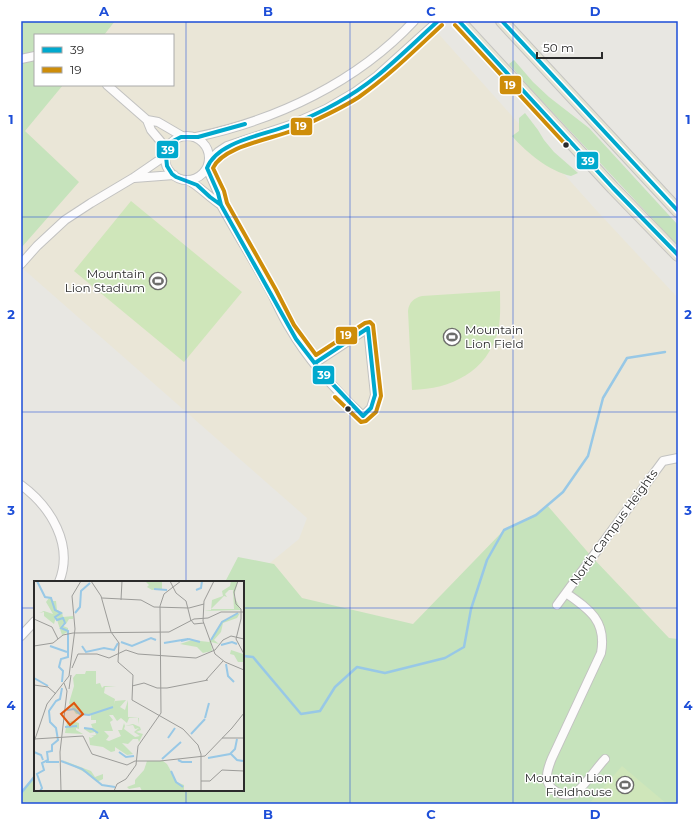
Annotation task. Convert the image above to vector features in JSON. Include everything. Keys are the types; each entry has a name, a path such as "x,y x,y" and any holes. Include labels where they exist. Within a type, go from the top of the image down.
{"main road":[{"path":"459,21 613,188 678,255"},
{"path":"502,21 678,211"}],"street":[{"path":"221,205 209,197 200,187 188,180 181,179 169,170 166,163 166,153 170,144 182,136 196,137 240,126 287,108 315,95 380,53 402,34 414,21"},
{"path":"188,180 196,178 202,174 218,152 227,146 290,125 326,109 355,92 377,76 438,21"},
{"path":"21,59 34,56"},
{"path":"108,86 147,120 151,130 166,153"},
{"path":"147,120 158,122 182,136"},
{"path":"196,137 202,141 209,153 208,164 221,205 289,328 315,363 339,393 363,416 371,408 375,395 368,328 315,363"},
{"path":"21,264 37,246 66,220 108,191 133,178 166,153"},
{"path":"133,178 174,175"},
{"name":"North Campus Heights","path":"557,605 663,461 678,458"},
{"path":"21,485 31,492 50,513 58,528 62,542 63,555 63,567 59,581"},
{"path":"566,593 597,619 603,636 603,644 601,653 552,758 547,776 548,783 557,793 570,794 577,792 605,759"},
{"path":"21,636 34,622"}],"shaded area":[{"path":"21,21 427,21 597,211 678,298 678,804 21,804 34,791 244,791 244,584 299,539 307,518 21,267"}],"green space":[{"path":"21,21 115,21 105,34 34,34 34,86 62,86 25,131 79,182 21,248"},
{"path":"514,60 533,82 549,97 589,128 678,225 678,246 529,87 509,64"},
{"path":"525,113 554,152 578,173 571,176 563,174 547,166 524,149 512,136 519,131 519,118"},
{"name":"Mountain Lion Stadium","path":"131,201 242,292 184,362 74,271"},
{"name":"Mountain Lion Field","path":"500,291 500,316 498,331 493,345 485,357 466,376 453,382 426,389 412,390 408,311 409,305 412,301 422,296"},
{"path":"547,505 592,557 669,638 678,639 678,804 21,804 21,793 34,779 34,791 244,791 244,581 226,581 238,557 274,564 302,598 413,624 504,530 536,515"},
{"name":"Mountain Lion Fieldhouse","path":"622,766 667,804 589,804"}],"waterway":[{"path":"244,656 253,657 301,714 320,711 335,687 357,667 385,673 445,658 464,647 471,609 487,560 504,530 536,515 563,492 588,456 603,398 627,358 665,352"},
{"path":"21,793 34,777"}],"transit line":[{"name":"39","path":"315,363 368,328 375,395 371,408 363,416 323,374 296,339 221,205 218,193 207,168 212,159 231,145 280,129 324,110 346,98 367,84 385,69 438,21"},
{"name":"39","path":"459,21 613,188 678,255"},
{"name":"39","path":"502,21 678,211"},
{"name":"19","path":"335,397 361,422 366,421 376,412 381,396 373,325 370,322 365,323 316,355 294,325 227,203 224,191 213,168 218,160 237,149 294,130 351,102 391,72 442,25"},
{"name":"19","path":"455,25 566,145"},
{"name":"39","path":"221,205 197,185 172,174 167,166 167,151 173,141 181,137 198,137 245,124"}],"place":[{"name":"Mountain Lion Stadium","path":"158,281"},
{"name":"Mountain Lion Field","path":"452,337"},
{"name":"Mountain Lion Fieldhouse","path":"625,785"}]}
